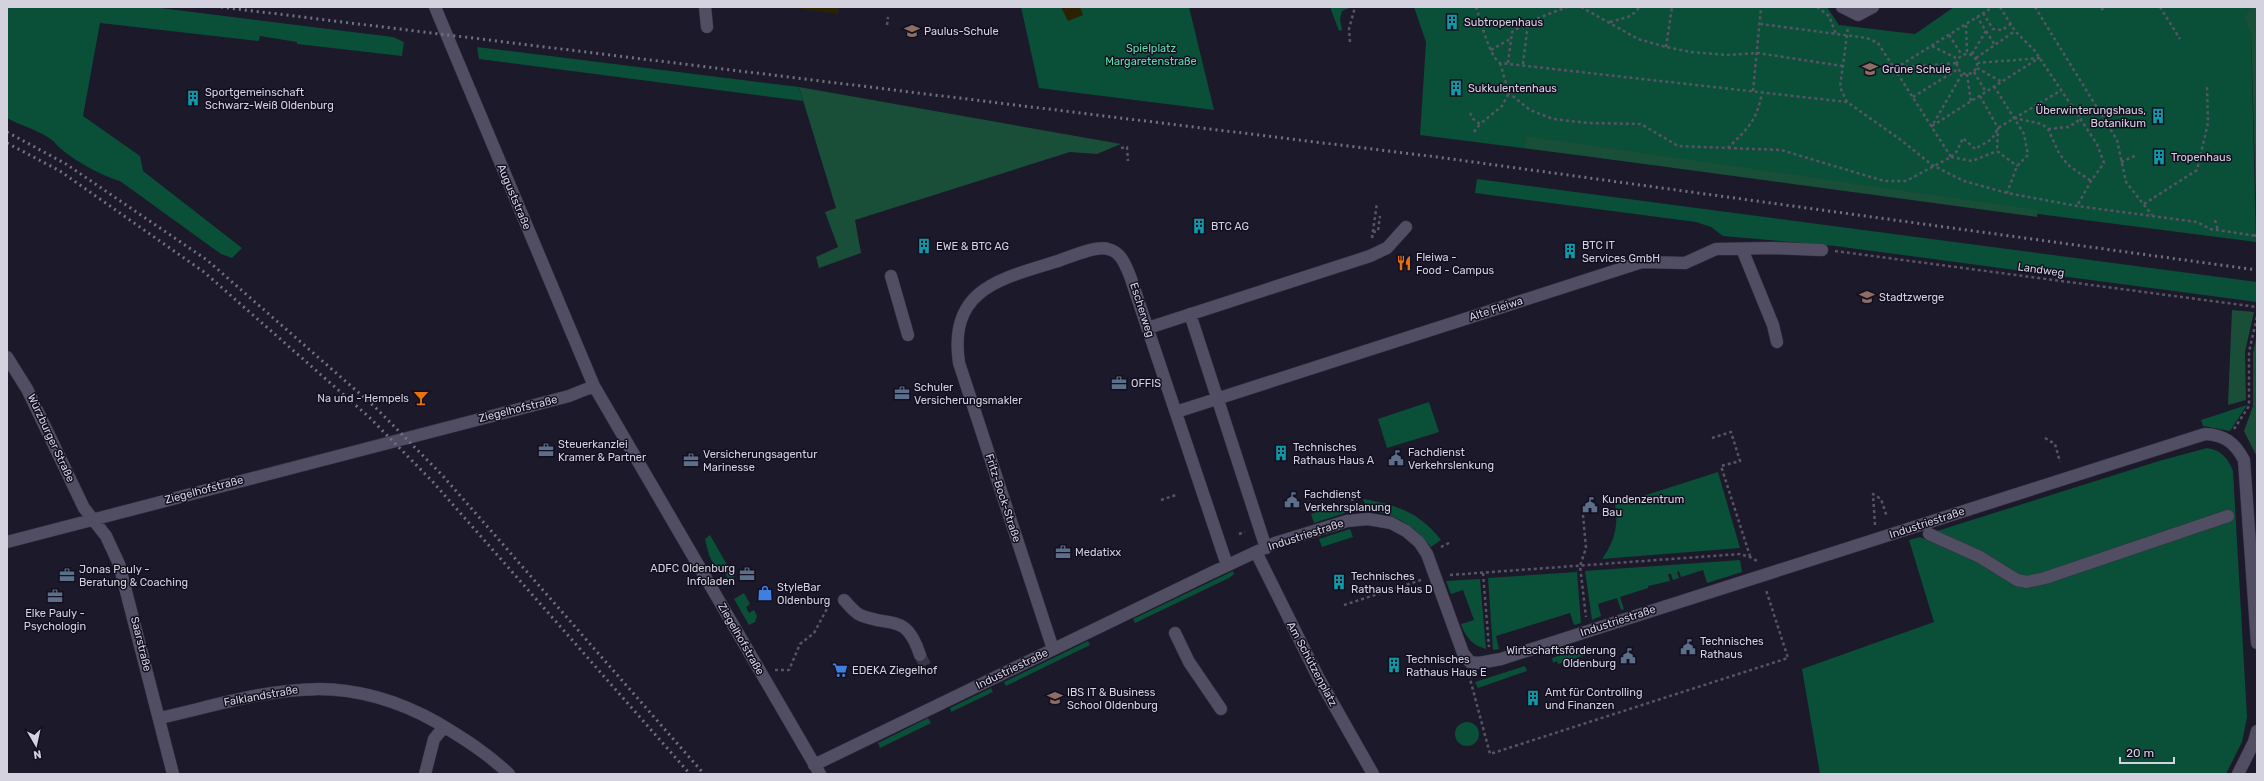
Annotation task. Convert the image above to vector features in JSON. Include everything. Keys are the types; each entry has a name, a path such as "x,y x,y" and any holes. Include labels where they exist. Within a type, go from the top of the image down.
{"street":[{"name":"Auguststraße","path":"435,7 594,386"},
{"path":"705,7 707,27"},
{"path":"1842,7 1858,15 1873,7"},
{"path":"1148,328 1370,256 1387,248 1406,227"},
{"name":"Escherweg","path":"956,345 958,329 966,310 986,287 1002,278 1088,251 1106,248 1117,252 1124,262 1148,328 1227,565"},
{"path":"1742,248 1773,325 1777,342"},
{"name":"Alte Fleiwa","path":"1176,412 1642,262 1685,263 1716,249 1742,248 1822,250"},
{"path":"891,276 908,335"},
{"name":"Am Schützenplatz","path":"1190,314 1217,399 1261,550 1318,678 1372,774"},
{"name":"Fritz-Bock-Straße","path":"956,345 959,363 1053,649"},
{"name":"Würzburger Straße","path":"7,357 27,389 84,508 95,519"},
{"name":"Ziegelhofstraße","path":"7,542 569,396 594,386 817,769"},
{"name":"Industriestraße","path":"817,769 1053,649 1227,565 1261,550 1356,519 1379,520 1406,531 1419,542 1427,554 1463,653 1470,662 1479,664 1501,659 2197,436 2213,434 2230,436"},
{"path":"2230,436 2239,451 2246,469 2257,643"},
{"path":"1929,534 1980,557 2017,580 2026,582 2045,578 2228,516"},
{"name":"Saarstraße","path":"95,519 108,538 119,564 174,774"},
{"path":"844,600 859,614 898,623 908,630 920,655"},
{"path":"1175,633 1189,662 1221,709"},
{"name":"Falklandstraße","path":"160,718 258,694 327,688 365,694 410,707 466,739 509,774"},
{"path":"426,774 434,739 444,727"},
{"path":"2238,774 2254,742 2257,731"}],"path":[{"path":"1350,42 1349,29 1355,7"},
{"path":"1476,7 1491,50 1496,61 1500,63 1523,64 1847,102 1901,140 1932,165 1964,181 2007,194 2077,206 2197,222 2210,229 2218,230 2257,236 2253,235 2257,237"},
{"path":"1508,63 1512,32 1528,22 1567,7"},
{"path":"1581,7 1638,38 1666,47 1712,54 1758,53 1842,66"},
{"path":"1609,22 1631,16 1640,7"},
{"path":"1666,47 1672,7"},
{"path":"1753,91 1761,24 1761,7"},
{"path":"1817,7 1829,16 1836,34"},
{"path":"1896,68 1993,7"},
{"path":"2000,7 2015,31 2040,58 2079,120 2097,144 2104,163 2091,181 2077,206"},
{"path":"2035,7 2118,140 2126,182 2153,216"},
{"path":"2101,10 2105,7"},
{"path":"2160,7 2180,38"},
{"path":"1983,13 1993,29 2002,30 2011,24"},
{"path":"887,25 888,17"},
{"path":"1977,17 1995,45"},
{"path":"1523,64 1528,22"},
{"path":"1761,24 1867,38 1878,43 1896,68 1951,157 1972,162 1997,151"},
{"path":"1966,24 1967,53"},
{"path":"1972,54 1986,31"},
{"path":"1976,58 2015,31"},
{"path":"1846,35 1840,87 1847,102"},
{"path":"1949,35 1962,55"},
{"path":"1491,50 1510,39"},
{"path":"1932,46 1958,58"},
{"path":"1967,53 1972,54 1978,63 1977,68 1974,72 1962,74 1956,63 1958,58 1967,53"},
{"path":"1978,63 2040,58"},
{"path":"1932,126 2040,58"},
{"path":"1500,63 1509,93 1530,110 1554,119 1588,124 1640,124 1678,146 1781,150 1884,181 1906,181 1932,165 1951,157 1957,151 1963,138 1975,149 1992,139 1998,128 2014,117 2060,91"},
{"path":"1896,68 1956,63"},
{"path":"1977,68 2002,82"},
{"path":"1913,97 1958,69"},
{"path":"1974,72 1986,92"},
{"path":"1932,126 1962,74"},
{"path":"1968,74 1971,102"},
{"path":"1994,86 2024,134 2028,155 2017,166 2007,194"},
{"path":"2144,204 2197,170 2208,123 2207,86"},
{"path":"1728,148 1748,129 1758,112 1762,92"},
{"path":"1474,132 1480,124 1502,106 1509,93"},
{"path":"1980,96 1998,128 1997,151"},
{"path":"1470,113 1473,119 1480,124"},
{"path":"2014,117 2033,121 2048,129 2070,126 2079,120"},
{"path":"2048,129 2059,153 2068,165 2091,181"},
{"path":"1121,148 1127,147 1129,150 1128,161"},
{"path":"1997,151 2017,166"},
{"path":"2121,162 2137,155"},
{"path":"1374,227 1377,203"},
{"path":"1373,232 1378,230 1380,216"},
{"path":"2215,220 2218,230"},
{"name":"Landweg","path":"1822,250 2257,307"},
{"path":"2230,436 2249,406 2249,352 2257,317"},
{"path":"1712,438 1731,432 1740,461 1721,466 1750,556"},
{"path":"2045,438 2055,444 2060,462"},
{"path":"1875,526 1873,494 1881,499 1887,518"},
{"path":"1161,500 1176,495"},
{"path":"1583,515 1586,548 1580,566 1586,621"},
{"path":"1439,548 1451,542"},
{"path":"1444,575 1740,554 1750,556 1756,560"},
{"path":"1483,572 1489,650"},
{"path":"1344,605 1425,579"},
{"path":"1469,680 1490,754 1788,658 1765,587"},
{"path":"763,677 773,670 789,670 800,644 814,633 832,600 840,594 844,600"}],"green space":[{"path":"7,7 153,7 393,37 404,42 402,56 297,44 297,42 260,36 259,41 100,23 83,116 140,156 143,171 242,248 232,258 221,254 120,181 89,168 66,153 47,137 7,118"},
{"name":"Spielplatz Margaretenstraße","path":"1021,7 1189,7 1214,110 1039,88"},
{"path":"1330,7 1352,7 1342,11 1340,19 1342,30 1339,31"},
{"path":"1414,7 1827,7 1839,25 1915,34 1954,7 2253,7 2245,17 2251,34 2256,242 1420,135 1426,42"},
{"path":"2253,7 2257,7 2257,232 2251,34 2244,17"},
{"path":"477,47 799,87 803,101 479,59"},
{"path":"799,87 1121,144 1097,154 1070,152 855,220 861,253 819,268 816,257 838,247 825,212 836,208"},
{"path":"1526,136 2038,210 2037,217 1526,148"},
{"path":"1477,179 2257,282 2257,302 1835,246 1723,236 1711,227 1696,222 1475,193"},
{"path":"2232,310 2254,312 2245,352 2246,400 2228,405"},
{"path":"2257,334 2257,457 2244,431 2253,406 2253,353"},
{"path":"1429,402 1439,432 1387,448 1378,419"},
{"path":"2247,405 2230,431 2203,426 2201,420"},
{"path":"2207,448 2223,455 2229,462 2233,471 2247,717 2242,742 2226,774 1820,774 1802,669 1934,622 1909,540 1920,537 1985,566 2009,582 2030,588 2153,547 2228,510 2096,557 2030,577 2015,573 1986,554 1937,531 2159,461"},
{"path":"1718,472 1740,548 1602,559 1610,547 1616,527 1615,505"},
{"path":"1363,499 1397,507 1416,516 1433,530 1441,540 1431,547 1411,527 1395,517 1367,510"},
{"path":"1342,504 1345,513 1314,523 1311,514"},
{"path":"1350,529 1353,537 1322,547 1319,539"},
{"path":"710,535 734,577 729,580 722,568 717,571 709,555 705,539"},
{"path":"1740,560 1742,572 1707,583 1703,570 1681,577 1679,571 1677,572 1679,578 1673,580 1671,574 1668,574 1670,581 1648,586 1648,588 1620,597 1624,609 1621,610 1617,598 1598,604 1601,616 1592,620 1585,571"},
{"path":"1233,571 1234,574 1229,578 1135,623 1133,619"},
{"path":"1577,572 1581,623 1574,625 1570,613 1496,636 1499,649 1493,650 1488,578"},
{"path":"1480,579 1486,649 1470,640 1461,624 1474,620 1463,590 1451,594 1446,581"},
{"path":"744,593 750,604 746,607 749,613 754,610 757,616 755,622 749,625 734,599"},
{"path":"1088,641 1090,645 1006,686 1004,682"},
{"path":"1589,646 1590,650 1588,651 1588,654 1558,664 1557,661 1553,663 1552,658"},
{"path":"1525,666 1527,671 1478,688 1475,682"},
{"path":"991,688 993,692 951,712 950,708"},
{"path":"928,718 931,723 880,748 878,743"},
{"path":"1467,722 1475,726 1479,734 1475,742 1467,746 1459,742 1455,734 1459,726"}],"sand":[{"path":"802,7 839,7 838,14 802,9"},
{"path":"1061,7 1080,7 1083,15 1068,21"}],"tunnel":[{"path":"920,655 928,671"}],"railway":[{"path":"221,7 1437,157 2257,270"},
{"path":"7,132 66,164 207,260 375,407 443,476 704,774"},
{"path":"7,143 60,171 204,272 369,417 433,482 690,774"}],"place":[{"name":"Subtropenhaus","path":"1452,22"},
{"name":"Paulus-Schule","path":"912,31"},
{"name":"Grüne Schule","path":"1870,69"},
{"name":"Sukkulentenhaus","path":"1456,88"},
{"name":"Sportgemeinschaft Schwarz-Weiß Oldenburg","path":"193,98"},
{"name":"Überwinterungshaus, Botanikum","path":"2158,116"},
{"name":"Tropenhaus","path":"2159,157"},
{"name":"BTC AG","path":"1199,226"},
{"name":"EWE & BTC AG","path":"924,246"},
{"name":"BTC IT Services GmbH","path":"1570,251"},
{"name":"Fleiwa - Food - Campus","path":"1404,263"},
{"name":"Stadtzwerge","path":"1867,297"},
{"name":"OFFIS","path":"1119,383"},
{"name":"Schuler Versicherungsmakler","path":"902,393"},
{"name":"Na und - Hempels","path":"421,398"},
{"name":"Steuerkanzlei Kramer & Partner","path":"546,450"},
{"name":"Technisches Rathaus Haus A","path":"1281,453"},
{"name":"Fachdienst Verkehrslenkung","path":"1396,458"},
{"name":"Versicherungsagentur Marinesse","path":"691,460"},
{"name":"Fachdienst Verkehrsplanung","path":"1292,500"},
{"name":"Kundenzentrum Bau","path":"1590,505"},
{"name":"Medatixx","path":"1063,552"},
{"name":"ADFC Oldenburg Infoladen","path":"747,574"},
{"name":"Jonas Pauly - Beratung & Coaching","path":"67,575"},
{"name":"Technisches Rathaus Haus D","path":"1339,582"},
{"name":"StyleBar Oldenburg","path":"765,593"},
{"name":"Elke Pauly - Psychologin","path":"55,596"},
{"name":"Technisches Rathaus","path":"1688,647"},
{"name":"Wirtschaftsförderung Oldenburg","path":"1628,656"},
{"name":"Technisches Rathaus Haus E","path":"1394,665"},
{"name":"EDEKA Ziegelhof","path":"840,670"},
{"name":"IBS IT & Business School Oldenburg","path":"1055,698"},
{"name":"Amt für Controlling und Finanzen","path":"1533,698"}]}
